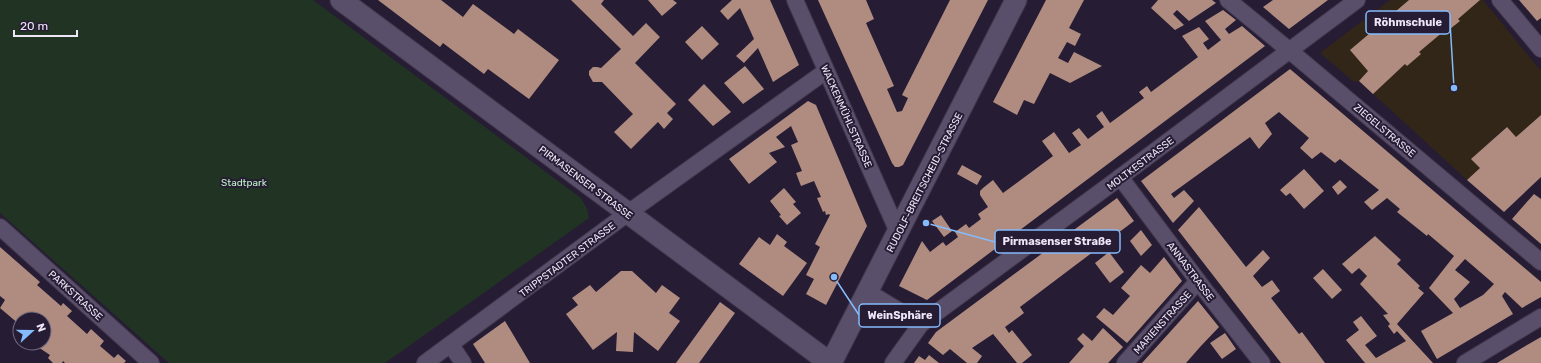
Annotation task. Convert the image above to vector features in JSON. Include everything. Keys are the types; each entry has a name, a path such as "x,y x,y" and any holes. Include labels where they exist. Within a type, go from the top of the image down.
{"street":[{"name":"PIRMASENSER STRASSE","path":"341,0 831,363"},
{"name":"WACKENMÜHLSTRASSE","path":"795,0 898,232"},
{"name":"RUDOLF-BREITSCHEID-STRASSE","path":"831,363 1016,0"},
{"name":"ZIEGELSTRASSE","path":"1228,0 1290,50 1541,262"},
{"name":"MOLTKESTRASSE","path":"893,363 920,324 1357,0"},
{"path":"1500,0 1538,40"},
{"name":"TRIPPSTADTER STRASSE","path":"425,363 628,213 826,70"},
{"name":"ANNASTRASSE","path":"1120,177 1262,363"},
{"name":"PARKSTRASSE","path":"0,227 151,363"},
{"name":"MARIENSTRASSE","path":"1125,363 1198,281"},
{"path":"868,292 920,324"},
{"path":"1465,363 1541,317"},
{"path":"451,345 463,363"}],"shaded area":[{"path":"1390,0 1483,0 1541,71 1541,115 1516,137 1506,127 1472,159 1480,168 1467,180 1359,81 1354,82 1320,53"}],"green space":[{"name":"Stadtpark","path":"0,0 313,0 581,198 587,209 589,218 385,363 169,363 0,213"}],"building":[{"path":"378,0 441,0 463,17 473,4 514,34 518,29 559,60 529,99 488,69 484,74 443,43 440,47"},
{"path":"571,0 604,0 601,4 633,36 646,23 660,37 635,63 676,104 667,113 673,119 664,129 658,122 631,149 614,132 633,114 602,82 593,82 589,75 589,71 593,67 601,68 621,49"},
{"path":"648,0 673,0 677,3 662,16"},
{"path":"732,0 770,0 799,65 773,82 758,48 744,63 736,56 754,39 740,8 728,20 720,11"},
{"path":"818,0 866,0 874,19 866,23 894,86 887,89 897,112 902,111 908,98 902,95 950,0 988,0 903,165 899,167 895,167 892,163"},
{"path":"1046,0 1084,0 1069,28 1081,34 1075,46 1067,42 1058,58 1068,63 1074,52 1102,66 1070,83 1050,73 1034,104 1024,100 1017,115 993,102"},
{"path":"1158,0 1212,0 1216,3 1189,21 1177,10 1173,14 1184,25 1175,30 1151,8"},
{"path":"1273,0 1328,0 1289,29 1263,7"},
{"path":"1409,0 1480,0 1458,19 1460,21 1445,33 1444,31 1419,52 1421,54 1407,66 1405,64 1373,94 1359,81 1368,71 1350,50 1376,28 1374,27 1387,16 1389,17"},
{"path":"1519,0 1541,0 1541,18 1537,21"},
{"path":"1223,10 1236,20 1225,29 1229,34 1242,26 1265,46 927,300 899,286 922,241 930,252 943,242 946,246 958,237 955,232 966,224 969,228 981,219 978,214 988,207 980,195 980,191 983,188 993,180 1003,193 1053,156 1042,141 1054,132 1069,153 1081,145 1072,133 1079,128 1088,139 1104,127 1096,116 1102,111 1110,123 1144,98 1139,92 1147,86 1151,92 1198,57 1182,36 1199,27 1209,39 1203,43 1208,50 1221,40 1205,21"},
{"path":"702,26 719,44 702,60 685,42"},
{"path":"745,66 764,89 743,104 724,83"},
{"path":"1290,69 1541,282 1541,297 1522,308 1505,292 1502,296 1513,314 1437,359 1421,331 1453,313 1429,288 1454,256 1428,234 1427,236 1397,212 1400,209 1387,198 1372,210 1364,202 1379,190 1340,159 1335,163 1321,152 1312,159 1300,148 1309,138 1279,112 1265,123 1272,134 1259,149 1250,137 1171,194 1174,198 1184,190 1194,201 1173,223 1141,181","holes":["1465,259 1494,284 1483,295 1460,308 1454,299 1470,282 1455,270"]},
{"path":"704,84 731,112 713,126 688,100"},
{"path":"808,101 816,105 867,226 826,305 806,294 814,279 806,275 820,247 815,244 830,215 826,215 825,211 823,212 817,198 821,197 814,181 801,186 796,173 802,171 791,145 798,142 791,126 776,137 785,147 769,153 777,162 749,184 729,159"},
{"path":"1541,115 1541,177 1504,212 1467,180 1480,168 1471,159 1507,127 1516,137"},
{"path":"962,165 982,176 977,185 957,174"},
{"path":"1304,169 1324,191 1304,209 1290,193 1286,196 1280,190"},
{"path":"1340,180 1347,187 1338,195 1332,187"},
{"path":"784,188 796,202 793,204 801,213 787,225 779,216 781,215 770,201"},
{"path":"1534,194 1541,199 1541,244 1512,219"},
{"path":"1117,198 1134,221 1020,307 1024,313 1005,327 1009,333 1012,330 1032,355 1022,363 1017,363 993,334 972,348 982,356 977,363 967,363 950,349 943,355 928,343 936,332"},
{"path":"1199,207 1246,267 1263,250 1270,258 1253,276 1262,287 1272,280 1280,291 1271,298 1299,334 1302,332 1325,363 1281,363 1178,230"},
{"path":"941,215 952,231 944,237 932,221"},
{"path":"1141,230 1152,245 1141,256 1130,241"},
{"path":"777,234 787,242 784,246 807,263 783,296 739,264 759,237 770,245"},
{"path":"1375,236 1401,260 1397,264 1420,286 1418,288 1424,293 1397,324 1433,363 1365,363 1346,340 1359,330 1353,322 1361,316 1377,336 1365,345 1376,358 1406,341 1397,331 1394,334 1388,326 1390,324 1383,315 1388,314 1360,284 1367,276 1359,268 1352,274 1342,264"},
{"path":"0,247 40,282 37,285 61,306 63,303 72,311 67,316 87,334 91,329 104,341 100,346 114,358 118,354 126,361 124,363 65,363 63,361 62,363 53,363 48,358 50,355 44,351 52,351 52,311 12,311 12,318 0,308 5,300 0,296"},
{"path":"1109,252 1124,272 1110,283 1095,263"},
{"path":"1164,257 1182,281 1127,343 1096,317 1104,308 1113,315 1130,296 1121,288 1141,265 1150,273"},
{"path":"1323,269 1342,290 1332,299 1313,278"},
{"path":"621,271 632,271 656,293 662,285 680,298 669,313 680,321 658,351 634,332 633,352 616,351 617,332 593,350 566,314 578,305 572,298 590,285 596,292"},
{"path":"1198,301 1219,327 1186,363 1142,363"},
{"path":"720,302 735,313 699,363 676,363"},
{"path":"505,321 530,363 485,363 473,344"},
{"path":"1103,328 1123,347 1108,363 1069,363 1084,346 1077,339 1083,333 1092,341"},
{"path":"1225,333 1236,349 1222,359 1210,343"},
{"path":"1541,337 1541,363 1497,363 1522,348"},
{"path":"929,355 939,363 914,363 919,356 925,360"}],"place":[{"name":"Röhmschule","path":"1454,88"},
{"name":"Pirmasenser Straße","path":"926,223"},
{"name":"WeinSphäre","path":"834,277"}]}
